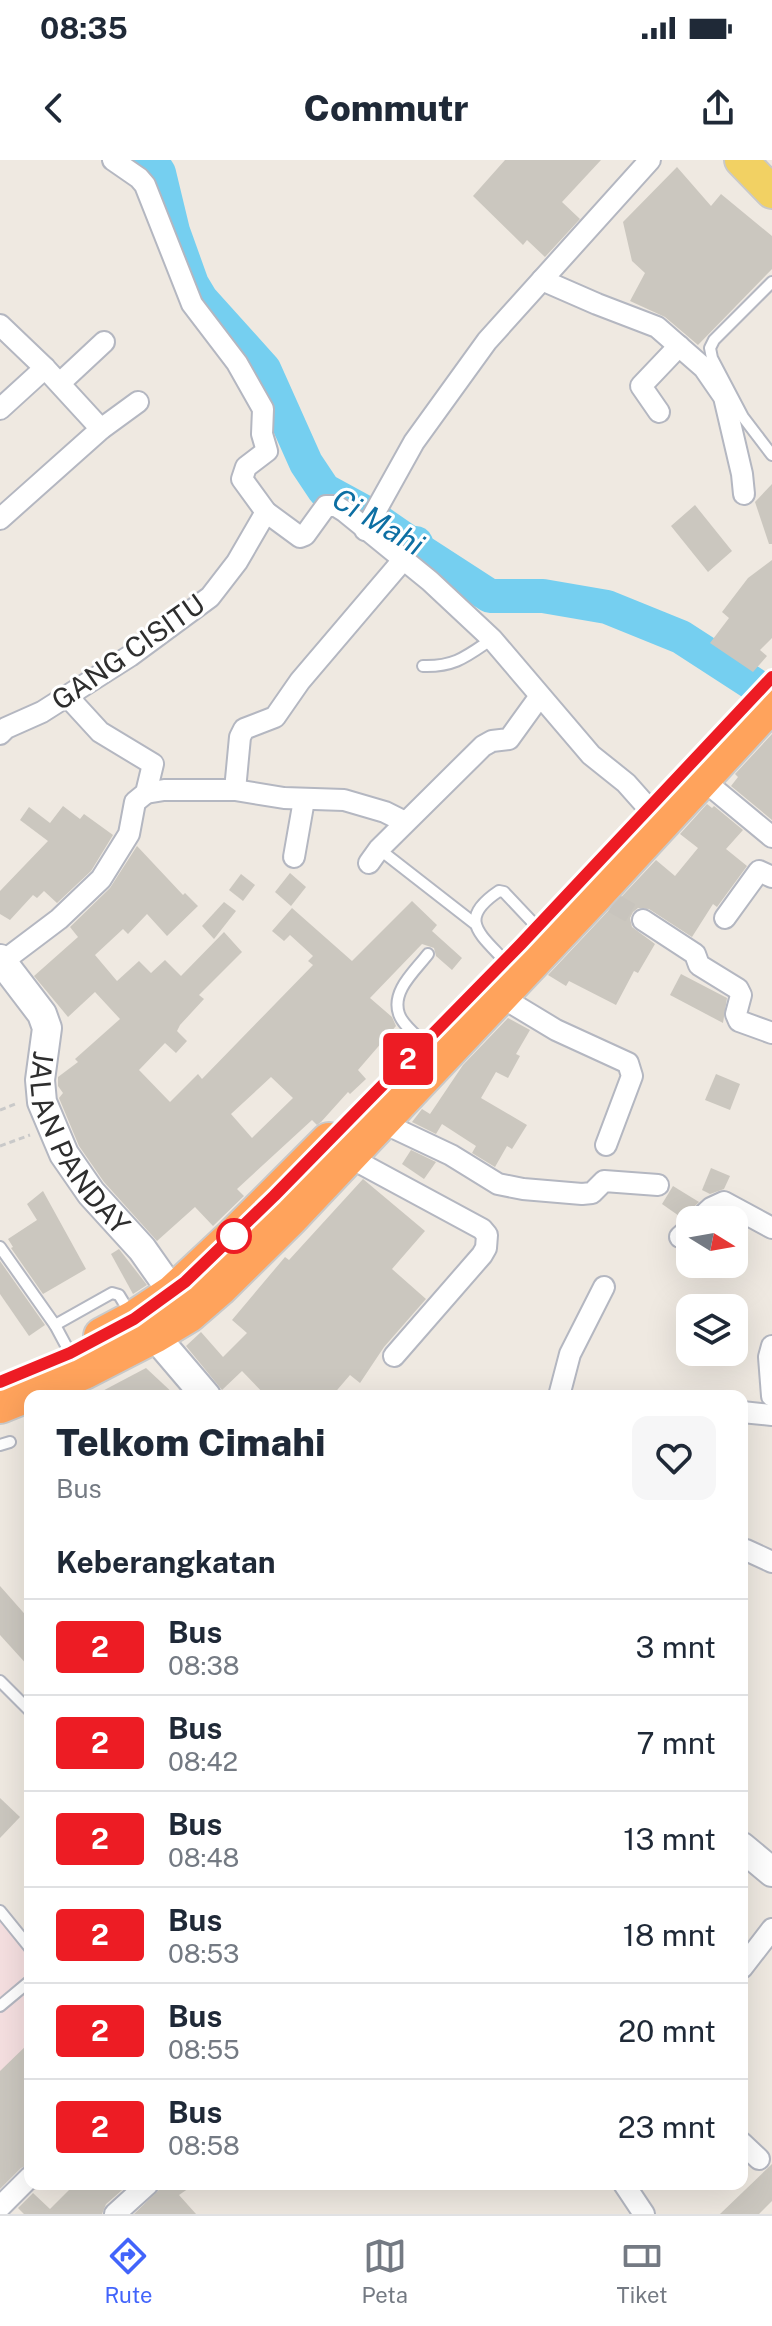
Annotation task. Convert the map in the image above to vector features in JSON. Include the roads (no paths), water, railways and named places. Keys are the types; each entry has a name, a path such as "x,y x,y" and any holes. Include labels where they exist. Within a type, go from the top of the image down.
{"highway":[{"path":"181,1304 274,1196 424,1043 501,978 605,898 702,779 765,695"},
{"path":"37,1390 84,1371 143,1323 181,1304 290,1218 379,1121 501,978 537,927 765,695"},
{"path":"0,1382 62,1339 143,1323"},
{"path":"0,1405 24,1395"}],"main road":[{"path":"741,160 772,192"}],"street":[{"path":"113,160 145,185 192,304 237,363 263,409 262,434 267,451 246,467 242,479 266,512 298,537 305,535 326,506 370,521 403,560 492,639 591,755 626,783 650,810"},
{"path":"370,521 399,465 487,341 650,160"},
{"path":"542,280 657,327 704,368 724,397 744,494"},
{"path":"0,325 53,375 101,429"},
{"path":"0,409 104,342"},
{"path":"659,412 641,386 679,346"},
{"path":"0,519 101,429 138,402"},
{"name":"GANG CISITU","path":"0,734 6,728 42,712 130,656 210,597 237,562 266,512"},
{"path":"235,790 240,737 244,729 275,717 300,681 403,560"},
{"path":"1,960 59,919 101,879 129,834 153,764 100,732 67,696"},
{"path":"374,856 483,746 509,739 540,696"},
{"path":"702,779 772,837"},
{"path":"140,798 164,790 235,790 304,800 344,800 385,812 405,822"},
{"path":"294,857 304,800"},
{"path":"725,918 759,871 772,877"},
{"path":"643,920 695,954 699,965 738,989 741,995 736,1014 739,1021 772,1033"},
{"name":"JALAN PANDAY","path":"1,960 42,1014 47,1028 40,1080 42,1102 64,1154 91,1193 142,1249 181,1304"},
{"path":"501,978 556,1030 628,1063 632,1076 606,1145"},
{"path":"379,1121 451,1155 498,1184 582,1194 592,1193 604,1181 658,1185"},
{"path":"347,1156 482,1229 487,1235 482,1255 394,1356"},
{"path":"748,1215 772,1228"},
{"path":"561,1390 570,1354 604,1287"},
{"path":"143,1323 201,1390"},
{"path":"772,1346 769,1357 772,1396"},
{"path":"748,1413 772,1415"},
{"path":"748,1551 772,1562"},
{"path":"748,1960 772,1929"},
{"path":"748,2149 763,2163"},
{"path":"0,2207 24,2183"},
{"path":"115,2214 141,2190"},
{"path":"628,2190 644,2214"}],"lane":[{"path":"772,282 714,340 710,348 712,358 743,417 772,455"},
{"path":"423,666 454,663 492,639"},
{"path":"374,856 474,923"},
{"path":"501,978 476,930 474,917 499,891 504,892 537,927"},
{"path":"424,1043 399,1016 397,1002 401,989 428,954"},
{"path":"0,1247 62,1339"},
{"path":"0,1681 24,1705"},
{"path":"0,1911 24,1941"},
{"path":"0,2006 24,1986"}],"waterway":[{"name":"Ci Mahi","path":"151,160 159,173 173,231 192,284 201,299 264,369 306,463 324,490 368,514 410,543 416,543 419,550 490,596 543,596 607,607 681,637 772,696"}],"tunnel":[{"path":"613,903 643,920"}]}
